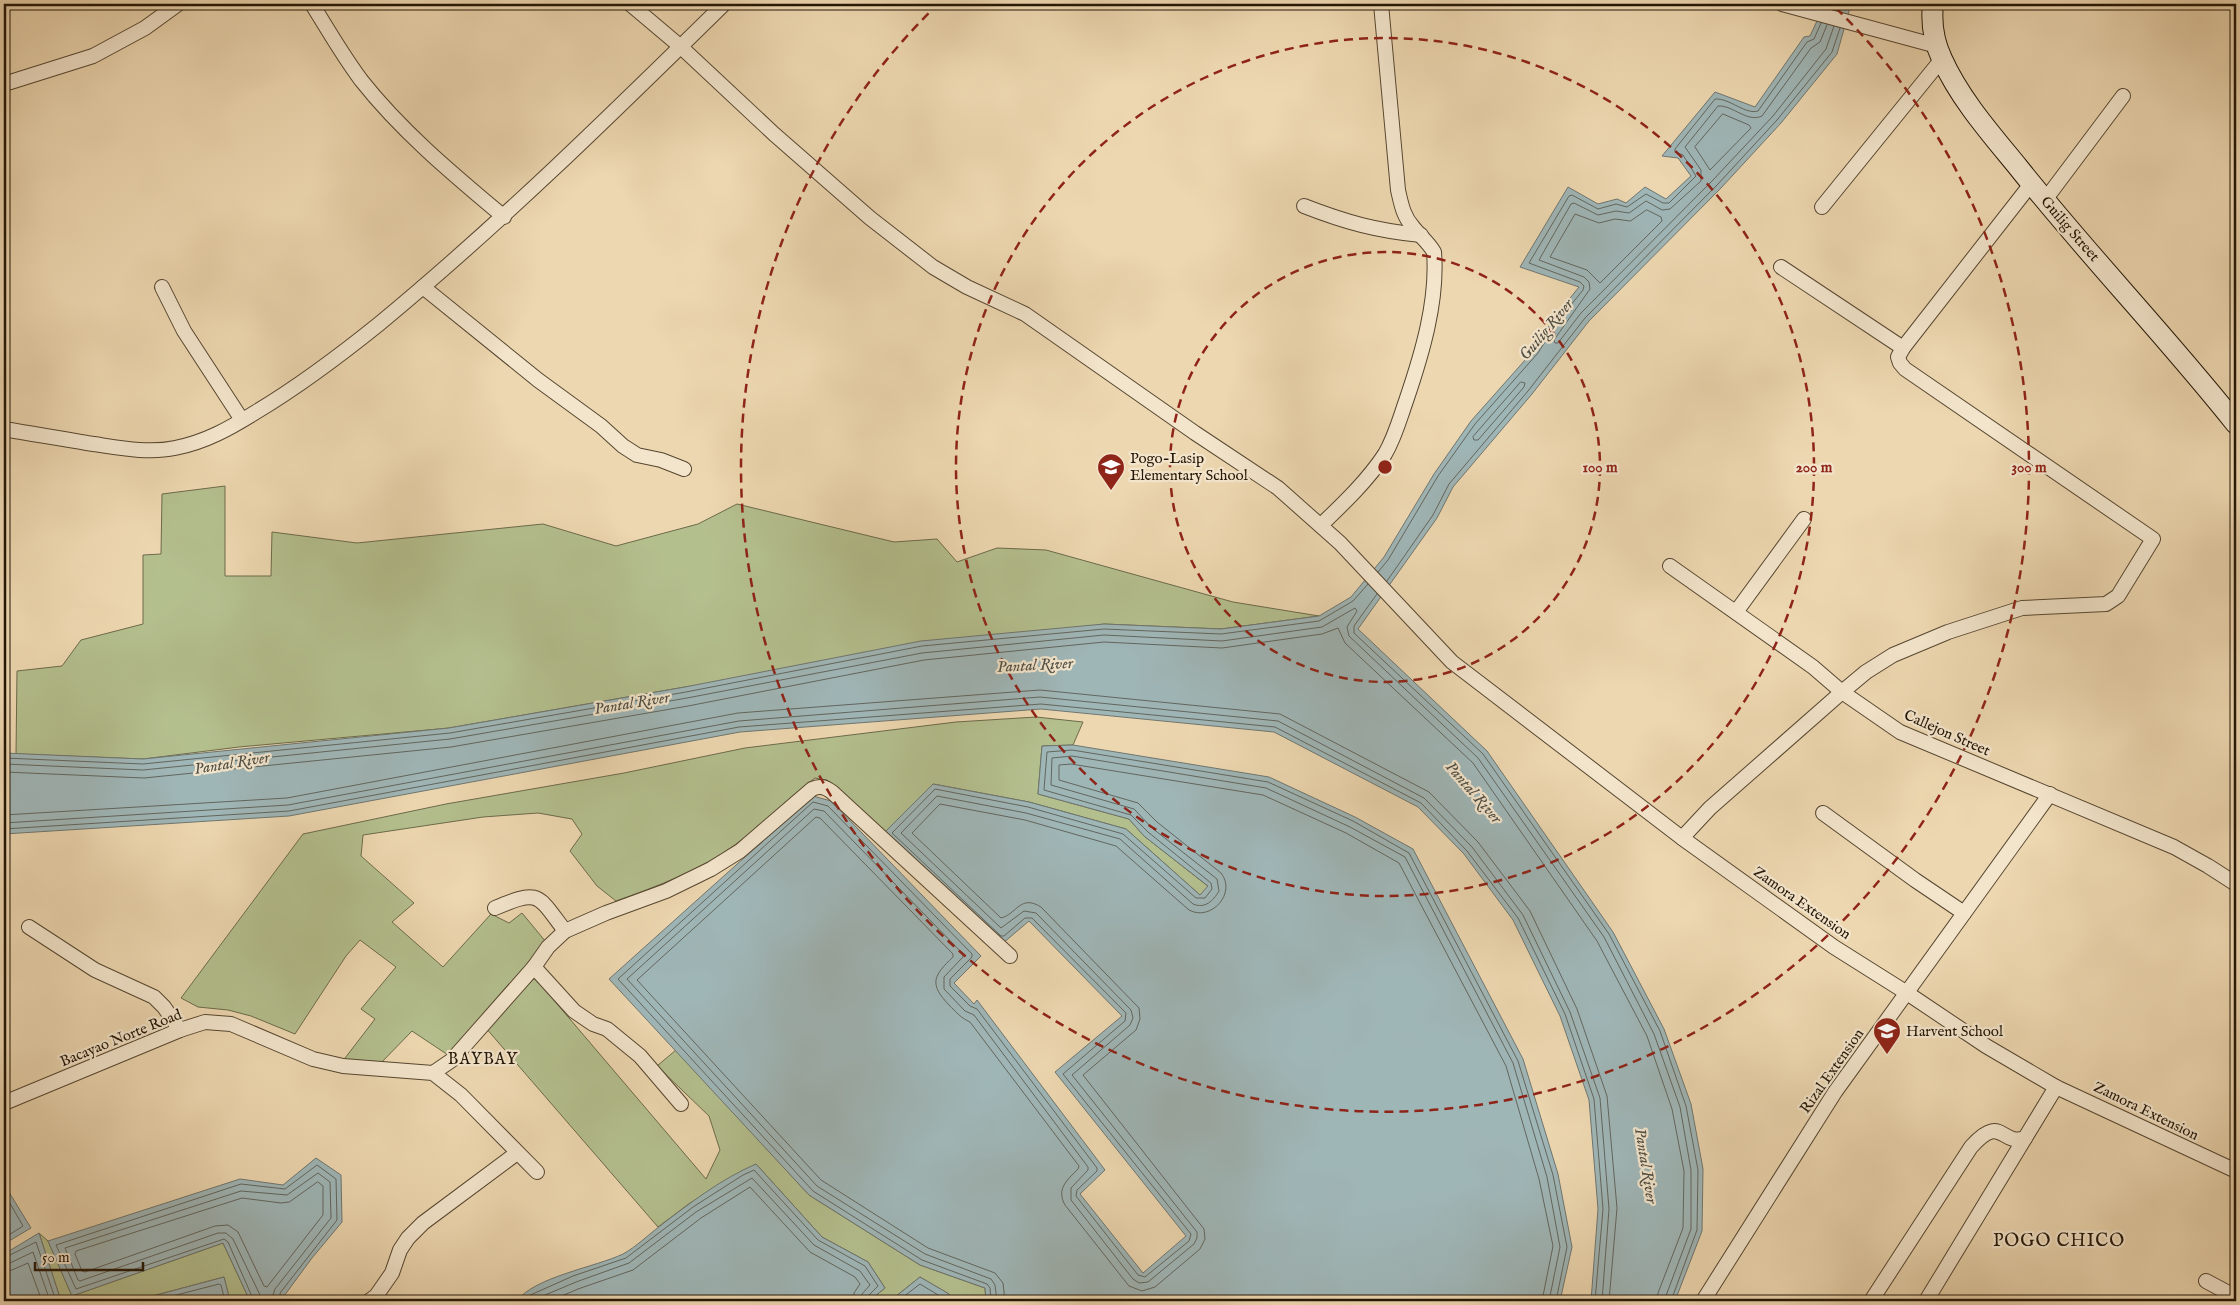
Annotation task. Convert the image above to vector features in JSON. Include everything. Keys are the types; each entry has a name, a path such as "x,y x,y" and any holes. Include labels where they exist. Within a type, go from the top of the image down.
{"street":[{"path":"4,84 92,56 145,28 178,4"},
{"path":"312,4 347,61 398,122 446,168 504,217"},
{"name":"Zamora Extension","path":"630,4 870,218 933,267 967,287 1025,314 1195,434 1278,488 1322,525 1391,600 1452,662 1682,838 1834,947 1986,1046 2056,1087 2236,1171"},
{"path":"4,429 120,448 160,450 197,443 220,434 325,368 423,287 504,217 590,136 724,4"},
{"path":"1322,525 1343,504 1385,453 1395,433 1417,369 1431,313 1434,252 1404,213 1398,190 1382,4"},
{"path":"1782,4 1851,22 1940,53 1822,207"},
{"name":"Guilig Street","path":"1932,11 1940,53 1960,92 2031,184 2236,424"},
{"path":"2045,200 2123,96"},
{"path":"1682,838 1710,808 1866,672 1893,656 1948,632 2022,608 2106,604 2112,602 2118,596 2153,539 1905,369 1900,363 1898,357 1903,348 2031,184"},
{"path":"1304,206 1347,222 1393,232 1421,235"},
{"path":"1782,267 1903,348"},
{"path":"162,287 184,331 242,420"},
{"path":"423,287 538,380 601,426 623,446 637,455 661,460 684,469"},
{"path":"1736,612 1804,519"},
{"name":"Callejon Street","path":"1670,566 1813,667 1842,692 1900,732 2174,847 2236,884"},
{"path":"537,1172 461,1095 433,1073 452,1060 534,967 548,948 565,932 591,919 666,891 711,869 740,851 812,789 823,786 832,792 1010,956"},
{"name":"Rizal Extension","path":"1703,1301 1835,1092 2050,794"},
{"path":"1823,813 1964,913"},
{"path":"495,908 521,897 532,897 540,900 547,907 565,932"},
{"path":"29,927 95,970 154,997 164,1007 180,1030"},
{"path":"534,967 574,1011 592,1024 607,1029 640,1056 681,1104"},
{"name":"Bacayao Norte Road","path":"4,1103 180,1030 205,1022 231,1024 321,1061 343,1066 433,1073"},
{"path":"1926,1301 2056,1087"},
{"path":"1871,1301 1971,1146 1988,1131 1995,1130 2018,1140 2025,1138"},
{"path":"369,1301 376,1296 392,1273 400,1250 408,1238 423,1223 517,1153"},
{"path":"2206,1281 2236,1297"}],"green space":[{"path":"225,486 225,576 271,576 272,532 357,543 543,524 616,546 698,524 737,504 894,542 937,539 957,562 997,548 1046,550 1233,602 1319,616 1221,629 1104,624 685,687 449,728 239,747 143,759 16,754 17,671 62,666 81,640 143,624 143,555 161,554 162,494"},
{"path":"1036,717 1083,722 1073,745 1042,746 1038,794 1129,819 1144,836 1209,887 1200,895 1126,829 1029,802 933,784 884,833 827,780 815,778 766,820 723,853 679,877 616,901 597,886 570,851 582,834 572,819 538,813 483,817 363,835 361,856 414,903 392,922 443,967 491,914 509,923 522,913 546,942 448,1055 412,1031 378,1066 342,1062 375,1019 361,1009 396,967 360,940 346,956 295,1034 251,1016 228,1010 198,1007 181,998 303,834 446,804 624,773 745,748 956,722"},
{"path":"535,978 706,1179 720,1150 709,1116 657,1066 676,1050 809,1195 920,1265 985,1288 986,1301 954,1301 949,1294 920,1277 890,1301 869,1301 885,1288 868,1262 822,1237 756,1164 690,1203 658,1227 485,1027"},
{"path":"39,1233 48,1241 72,1296 223,1243 250,1301 230,1301 224,1277 134,1301 61,1301"}],"water":[{"path":"1825,4 1851,4 1837,54 1781,123 1721,188 1589,321 1532,394 1453,487 1437,518 1358,629 1487,751 1613,932 1664,1029 1691,1104 1703,1169 1702,1231 1675,1301 1591,1301 1598,1209 1589,1100 1560,1016 1513,920 1464,854 1418,807 1274,732 1041,709 740,732 289,816 4,834 4,753 143,759 449,728 685,687 921,641 1104,624 1221,629 1319,616 1351,597 1384,557 1434,474 1471,421 1534,350 1554,318 1579,287 1520,267 1568,187 1598,204 1617,199 1626,203 1645,187 1666,199 1691,176 1678,158 1662,156 1715,92 1755,107 1804,37 1810,36"},
{"path":"1073,745 1269,777 1355,817 1413,849 1523,1059 1558,1174 1572,1247 1560,1301 986,1301 985,1288 920,1265 809,1195 609,979 813,796 831,801 981,956 954,983 974,1004 977,1000 1105,1170 1080,1194 1143,1273 1186,1236 1055,1072 1122,1016 1029,921 1002,944 884,833 933,784 1029,802 1126,829 1200,895 1208,886 1144,836 1129,819 1038,794 1042,746"},
{"path":"316,1158 341,1175 342,1222 284,1296 287,1301 250,1301 223,1243 72,1296 48,1241 240,1179 283,1185"},
{"path":"756,1164 822,1237 868,1262 885,1288 869,1301 517,1301 537,1285 623,1254 706,1192"},
{"path":"4,1184 31,1228 4,1244"},
{"path":"39,1233 61,1301 4,1301 4,1254"},
{"path":"224,1277 230,1301 134,1301"},
{"path":"920,1277 949,1294 954,1301 890,1301"}],"place":[{"name":"Pogo-Lasip Elementary School","path":"1111,491"},
{"name":"Harvent School","path":"1887,1055"}],"district":[{"name":"BAYBAY","path":"483,1060"},
{"name":"POGO CHICO","path":"2059,1241"}],"water label":[{"name":"Guilig River","path":"1547,330"},
{"name":"Pantal River","path":"1035,666"},
{"name":"Pantal River","path":"632,704"},
{"name":"Pantal River","path":"232,764"},
{"name":"Pantal River","path":"1473,793"},
{"name":"Pantal River","path":"1645,1166"}]}
